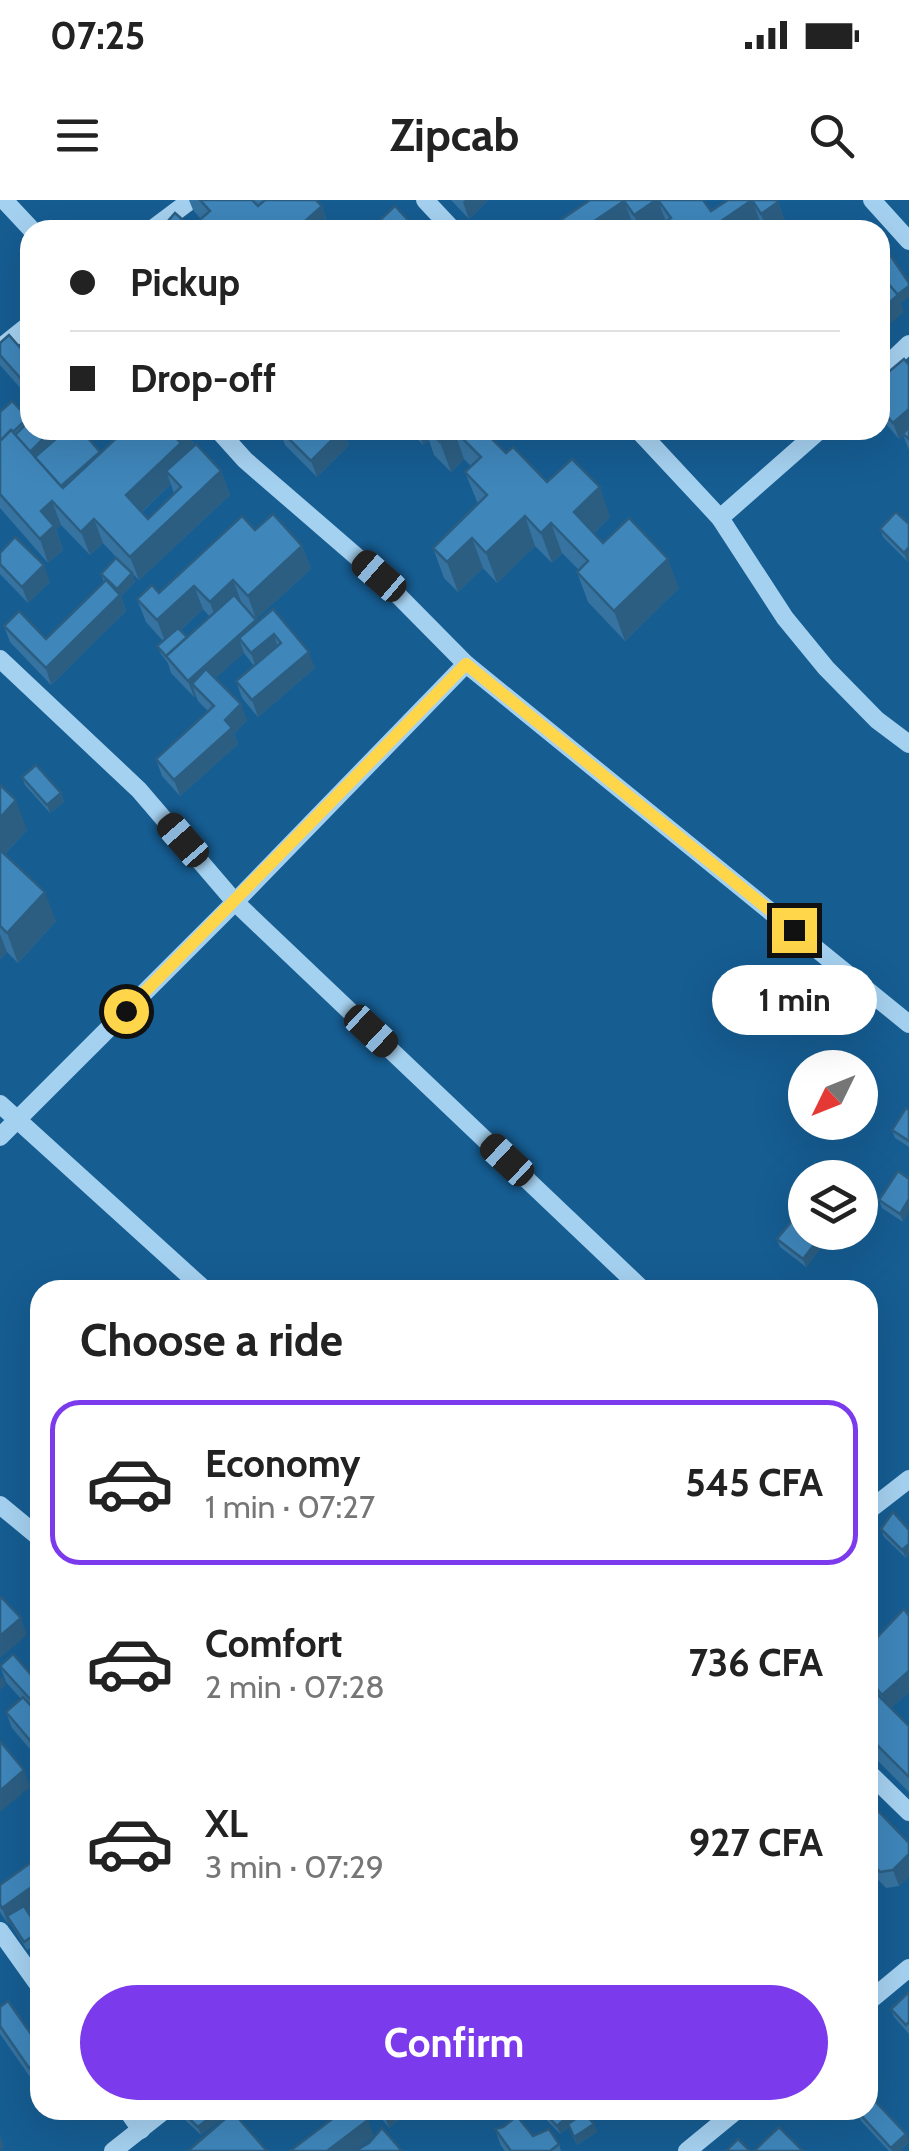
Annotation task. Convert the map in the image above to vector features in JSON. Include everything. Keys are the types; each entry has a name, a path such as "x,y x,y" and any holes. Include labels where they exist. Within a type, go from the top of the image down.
{"street":[{"path":"4,200 23,220"},
{"path":"164,220 191,200"},
{"path":"426,200 444,220"},
{"path":"872,200 909,241"},
{"path":"0,348 20,332"},
{"path":"890,362 909,344"},
{"path":"227,440 379,576 466,664 909,1024"},
{"path":"647,440 720,518 785,618 826,668 877,720 909,744"},
{"path":"720,518 809,440"},
{"path":"0,659 140,790 235,902 632,1280"},
{"path":"0,1136 466,664"},
{"path":"0,1104 194,1280"},
{"path":"878,1501 909,1479"},
{"path":"0,1505 30,1530"},
{"path":"878,1782 909,1812"},
{"path":"0,1932 30,1974"},
{"path":"878,1994 909,1968"},
{"path":"134,2120 141,2130"},
{"path":"113,2151 153,2120"},
{"path":"687,2151 725,2120"}],"building":[{"path":"200,200 252,200 258,206 265,200 316,200 322,206 306,220 200,220 210,211"},
{"path":"590,200 656,200 634,215 624,201 596,220 561,220"},
{"path":"658,200 703,200 711,211 728,200 752,200 723,220 668,220 671,218"},
{"path":"752,200 776,200 778,202 761,214"},
{"path":"395,206 408,220 380,220"},
{"path":"890,255 909,283 897,295 890,286"},
{"path":"890,286 898,295 890,302"},
{"path":"9,335 20,348 20,378 0,355 0,343"},
{"path":"904,359 909,365 909,409 893,423 890,420 890,371"},
{"path":"12,401 20,410 20,425 0,441 0,412"},
{"path":"11,430 63,488 114,440 178,440 181,443 126,495 148,519 181,487 166,471 196,444 221,471 130,557 94,519 81,532 52,501 41,511 54,526 40,539 0,494 0,441"},
{"path":"20,430 20,440 42,440 30,452 15,435"},
{"path":"55,440 90,440 100,452 61,486 35,457"},
{"path":"290,440 332,440 311,461"},
{"path":"464,440 493,440 506,453 513,447 547,482 572,459 600,487 574,512 603,543 629,518 668,559 614,611 577,572 588,561 551,523 541,533 525,516 486,553 472,538 447,562 433,548 487,495 465,472 481,457"},
{"path":"896,512 909,524 909,547 904,553 880,529"},
{"path":"273,514 302,546 248,596 233,580 210,602 194,586 157,620 137,599 152,585 159,593 242,516 255,530"},
{"path":"15,537 44,565 22,587 0,564 0,553"},
{"path":"116,558 132,573 117,589 101,574"},
{"path":"106,580 120,595 46,668 4,626 19,611 46,639"},
{"path":"234,595 256,620 188,681 166,656"},
{"path":"273,609 309,652 252,700 236,681 281,643 274,634 251,653 239,638"},
{"path":"178,628 187,637 166,656 157,646"},
{"path":"206,669 241,704 225,720 232,728 174,780 156,759 214,706 192,684"},
{"path":"36,765 61,793 47,805 22,777"},
{"path":"0,785 16,800 0,818"},
{"path":"0,850 45,892 7,933 0,926"},
{"path":"906,1108 909,1110 909,1141 892,1130"},
{"path":"898,1171 909,1179 909,1199 900,1214 879,1200"},
{"path":"788,1226 788,1247 777,1239"},
{"path":"791,1250 810,1250 803,1259"},
{"path":"893,1512 909,1530 909,1544 902,1550 881,1529"},
{"path":"0,1596 21,1618 0,1636"},
{"path":"904,1609 909,1616 909,1671 882,1695 878,1690 878,1636"},
{"path":"13,1654 30,1674 30,1699 0,1666"},
{"path":"878,1695 909,1726 909,1777 878,1746"},
{"path":"23,1697 30,1705 30,1740 6,1712"},
{"path":"0,1741 24,1770 0,1791"},
{"path":"878,1811 909,1843 909,1854 893,1870 880,1872"},
{"path":"30,1863 30,1888 2,1908 0,1885"},
{"path":"24,1906 30,1915 30,1938 24,1942 7,1916"},
{"path":"909,1992 909,2022 906,2025 891,2009"},
{"path":"8,2001 30,2033 29,2068 0,2026 0,2007"},
{"path":"878,2104 906,2134 891,2148 865,2120 878,2120"},
{"path":"224,2120 240,2120 267,2151 188,2151"},
{"path":"331,2120 368,2120 327,2151 290,2151"},
{"path":"512,2120 520,2120 533,2136 549,2129 559,2144 550,2151 511,2151 495,2129"},
{"path":"590,2120 594,2124 574,2137 568,2124"},
{"path":"779,2127 803,2151 754,2151"},
{"path":"382,2128 402,2151 355,2151 369,2143"},
{"path":"738,2139 750,2151 726,2151"}],"route":[{"path":"126,1011 466,664 794,930"}]}
